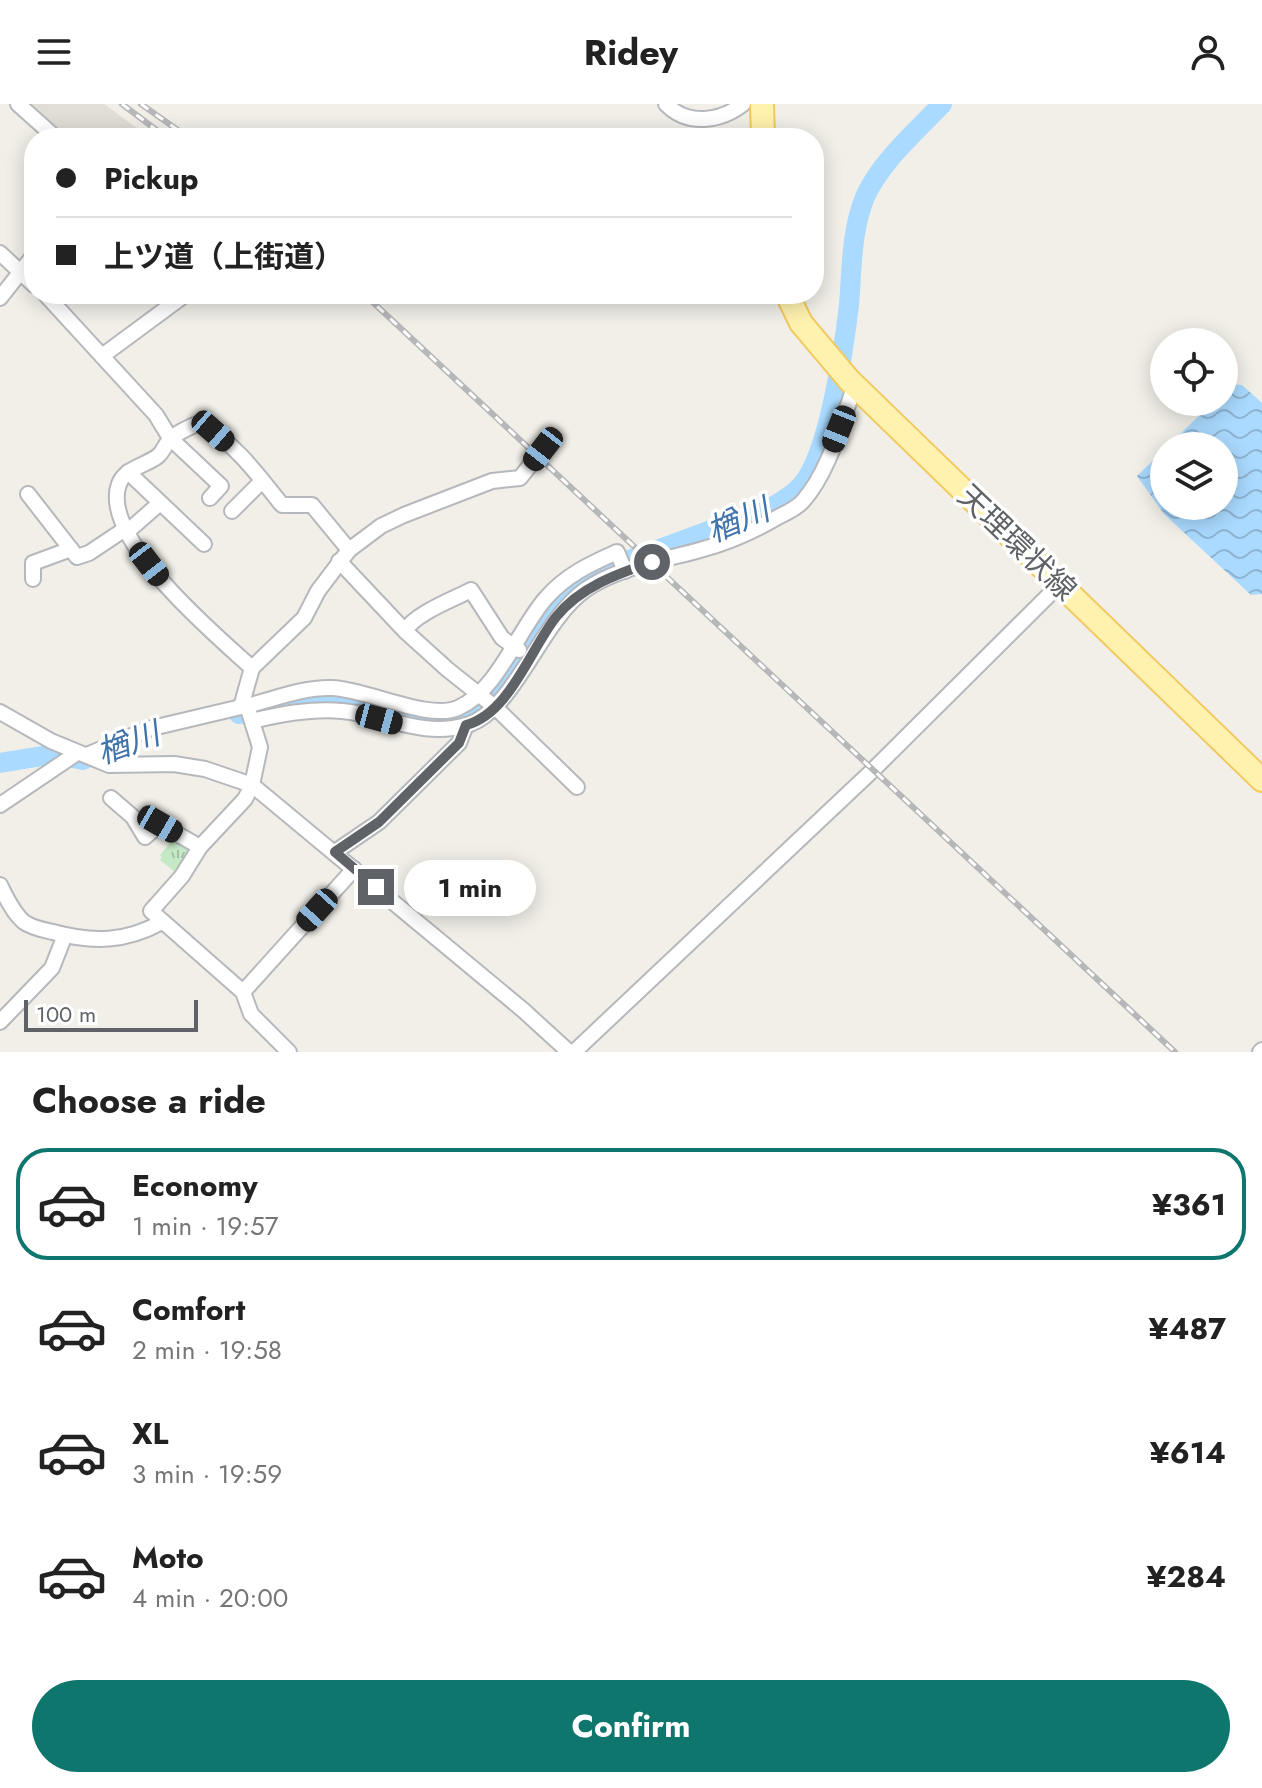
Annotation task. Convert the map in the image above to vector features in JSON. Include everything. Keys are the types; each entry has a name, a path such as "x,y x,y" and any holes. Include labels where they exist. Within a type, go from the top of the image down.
{"main road":[{"path":"762,104 763,128"},
{"name":"天理環状線","path":"792,304 801,323 852,382 1262,780"}],"street":[{"path":"18,104 45,128"},
{"path":"666,104 672,111 709,121 743,104"},
{"path":"0,253 24,277"},
{"path":"0,298 24,267"},
{"path":"54,304 156,415 170,438 221,486 210,498"},
{"path":"102,356 172,304"},
{"path":"335,852 379,822 459,743 466,725 530,656 557,616 586,589 625,571 704,549 765,525 802,504 820,477 852,382"},
{"path":"252,668 177,600 126,531 116,494 119,481 128,472 160,454 170,438 200,423 231,446 282,505 312,505 344,555 405,631 487,701 577,787"},
{"path":"289,1052 251,1014 243,992 151,911 182,876 200,847 245,799 252,785 260,747 248,712 252,668 304,618 318,591 344,555 381,526 492,481 520,478 543,449"},
{"path":"128,472 204,544"},
{"path":"232,511 262,481"},
{"path":"28,494 77,557 126,531 160,503"},
{"path":"33,579 33,563 71,549"},
{"path":"487,701 491,679 544,600 573,574 617,552 625,571"},
{"path":"0,712 109,765 174,764 205,769 252,785 572,1052 873,770 1059,585"},
{"path":"405,631 420,614 430,612 471,590 502,638 530,656"},
{"path":"248,712 295,693 328,688 350,690 422,709 442,710 487,701"},
{"path":"0,805 82,754 148,729 248,712 342,711 417,729 447,730 466,725"},
{"path":"111,798 133,817 145,837 160,824 200,847"},
{"path":"243,992 354,869"},
{"path":"0,885 24,922 65,935 91,940 121,939 162,922"},
{"path":"0,1022 52,968 65,935"}],"shaded area":[{"path":"25,104 104,104 137,128 50,128"}],"green space":[{"path":"177,834 198,847 180,876 160,860 160,855"}],"water":[{"path":"1238,385 1262,403 1262,594 1251,595 1170,520 1238,520 1238,432 1182,432 1199,416 1238,416"},
{"path":"1150,463 1150,494 1137,476"}],"waterway":[{"name":"楢川","path":"239,714 328,696 358,699 420,717 436,719 470,714 494,696 545,617 575,585 613,566 739,519 756,516 795,492 811,471 820,451 834,400 847,324 860,210 880,171 942,104"},
{"name":"楢川","path":"0,763 55,754 86,758"}],"railway":[{"path":"122,104 154,128"},
{"path":"141,104 175,128"},
{"path":"375,304 1175,1052"}],"route":[{"path":"376,887 335,852 379,822 459,743 466,725 496,708 557,616 586,589 652,562"}]}
